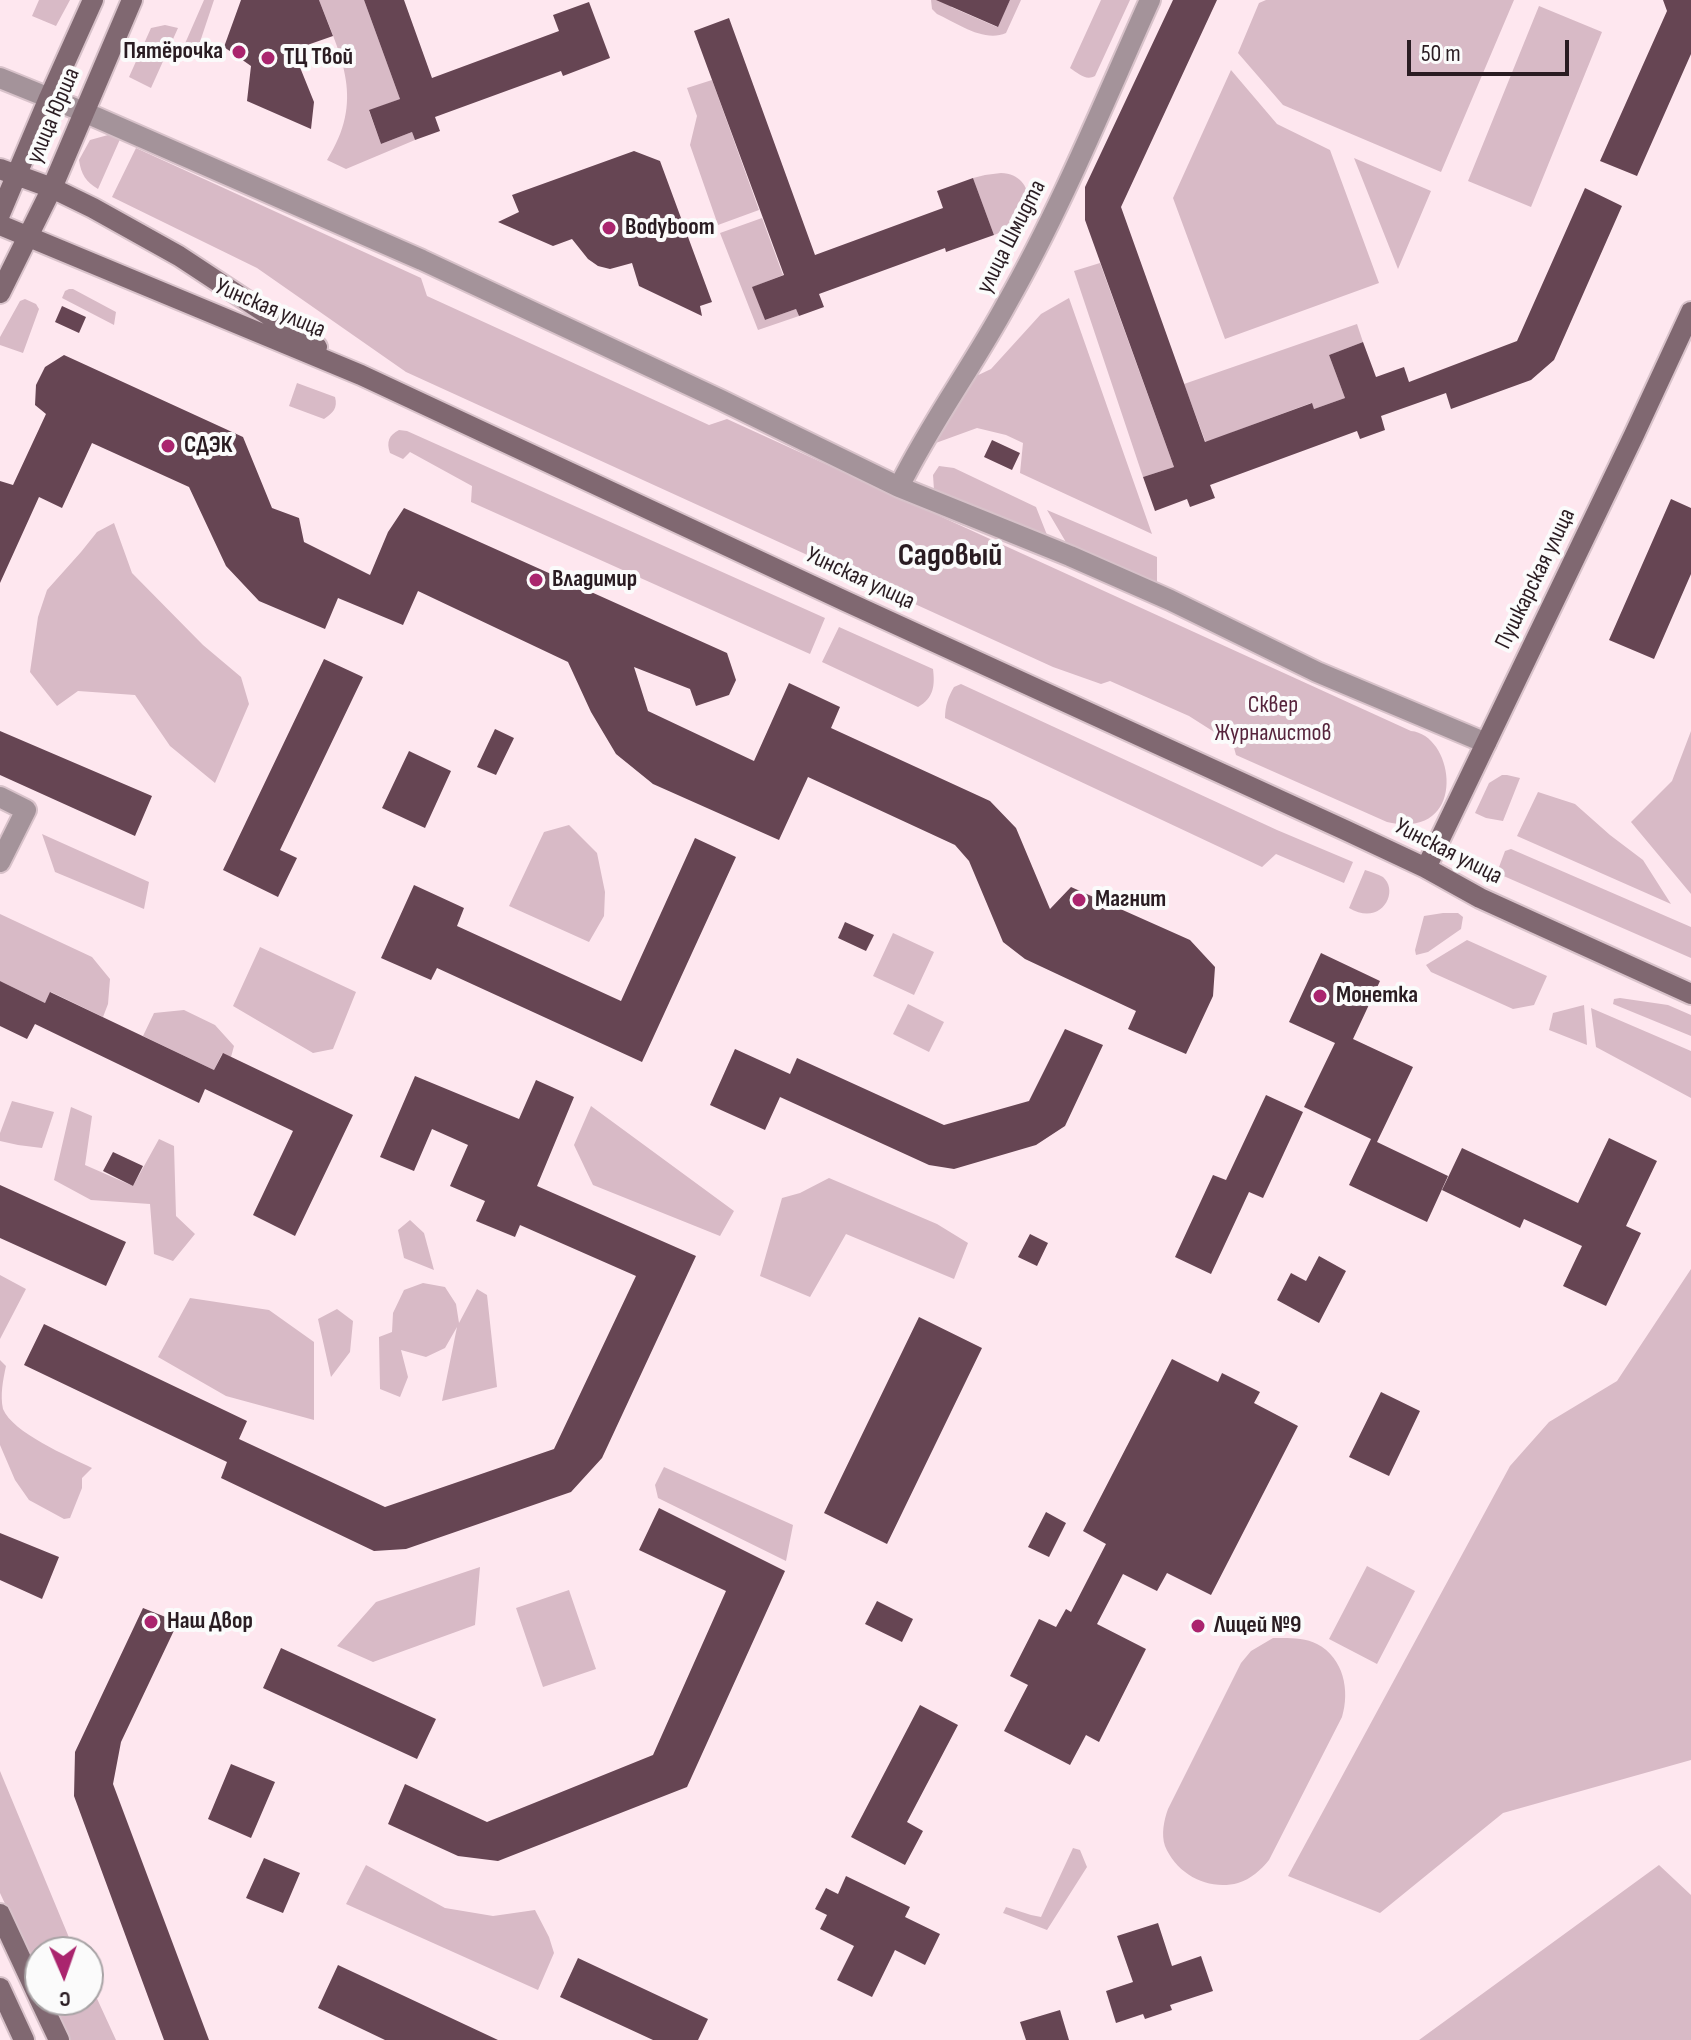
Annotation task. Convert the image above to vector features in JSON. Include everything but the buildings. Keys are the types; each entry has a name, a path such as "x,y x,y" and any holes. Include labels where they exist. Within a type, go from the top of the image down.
{"main road":[{"name":"улица Юрша","path":"0,214 8,173 49,98 93,0"},
{"name":"улица Юрша","path":"0,293 52,188 132,0"},
{"path":"8,173 52,188 179,256 361,375"},
{"name":"Уинская улица","path":"0,225 361,375 1426,868 1480,898 1691,994"},
{"name":"Пушкарская улица","path":"1426,868 1691,312"},
{"path":"0,1914 24,1966"},
{"path":"0,1988 24,2040"},
{"path":"48,2016 59,2040"}],"street":[{"name":"улица Шмидта","path":"899,487 920,445 1006,306 1055,215 1150,0"},
{"path":"0,78 422,260 899,487 1070,556 1170,600 1317,672 1486,743"},
{"path":"0,797 26,810 0,862"}],"green space":[{"path":"39,0 70,0 56,26 32,16"},
{"path":"204,0 214,0 194,60 180,55"},
{"path":"319,0 364,0 400,99 369,111 381,144 412,132 415,140 346,169 327,160 339,138 347,99 342,61"},
{"path":"931,0 953,0 951,7 997,27 1010,0 1021,0 1006,33 989,36 971,31 937,14 932,9"},
{"path":"1101,0 1130,0 1095,76 1086,77 1070,68"},
{"path":"1266,0 1514,0 1441,172 1283,105 1238,53 1259,3"},
{"path":"1539,6 1602,32 1531,207 1468,181"},
{"path":"165,25 178,28 151,88 129,77 151,28"},
{"path":"1231,70 1277,124 1330,150 1379,283 1225,339 1173,198"},
{"path":"712,80 759,210 718,225 690,145 697,116 687,88"},
{"path":"108,135 121,137 98,189 85,177 79,160 90,140"},
{"name":"Сквер Журналистов","path":"136,148 421,278 427,296 709,425 727,419 1426,737 1438,750 1445,767 1447,785 1442,803 1432,816 1413,824 1387,822 1236,755 1233,744 1189,716 1110,681 1101,684 1053,667 406,372 257,268 112,197"},
{"path":"1354,158 1431,191 1398,269"},
{"path":"1001,173 1022,182 1030,202 1021,224 994,235 973,178"},
{"path":"762,218 783,275 753,287 765,320 796,309 799,316 758,330 720,233"},
{"path":"1100,263 1174,467 1143,477 1074,271"},
{"path":"69,289 116,312 114,325 62,298"},
{"path":"1069,298 1152,534 1020,473 1023,443 1006,435 977,428 933,444 972,378 991,369 1041,314"},
{"path":"25,299 39,309 23,353 0,345 0,337 20,301"},
{"path":"1357,324 1363,342 1329,355 1345,398 1314,409 1311,403 1233,432 1207,446 1184,384"},
{"path":"297,383 335,397 332,412 324,419 289,406"},
{"path":"399,430 825,618 810,654 471,502 472,486 410,452 403,459 390,453 389,439"},
{"path":"939,466 954,468 1036,507 1049,540 934,490 933,475"},
{"path":"1047,510 1157,557 1157,589 1070,549"},
{"path":"114,523 132,573 203,645 241,677 249,704 215,783 170,746 135,695 78,691 57,706 30,672 38,617 47,590 97,532"},
{"path":"839,627 933,669 933,686 927,700 918,707 822,662"},
{"path":"961,684 1353,862 1344,883 1276,854 1262,867 945,718 950,694 954,687"},
{"path":"1691,731 1691,894 1631,822 1672,781"},
{"path":"1502,775 1520,778 1503,821 1475,813 1489,783"},
{"path":"1538,792 1575,804 1643,860 1671,904 1517,836"},
{"path":"569,825 597,853 605,892 604,916 589,942 509,906 544,832"},
{"path":"42,834 149,882 144,909 55,872"},
{"path":"1511,849 1691,927 1691,958 1499,874 1505,851"},
{"path":"1365,870 1383,877 1389,891 1384,905 1378,910 1360,913 1349,908"},
{"path":"1458,913 1463,917 1461,929 1428,952 1416,955 1424,916"},
{"path":"0,914 92,957 110,979 108,1004 103,1017 51,992 45,1003 0,981"},
{"path":"893,933 934,952 914,995 873,976"},
{"path":"1467,940 1547,976 1534,1005 1513,1009 1431,972 1426,965"},
{"path":"260,947 356,992 333,1049 313,1053 233,1006"},
{"path":"1614,999 1668,1005 1691,1015 1691,1036 1613,1004"},
{"path":"908,1004 944,1022 929,1052 893,1034"},
{"path":"1584,1005 1587,1045 1549,1030 1553,1013"},
{"path":"1591,1008 1691,1051 1691,1098 1596,1047"},
{"path":"184,1010 215,1025 234,1046 231,1057 222,1054 214,1070 143,1036 154,1013"},
{"path":"12,1101 54,1112 42,1148 0,1141"},
{"path":"591,1106 734,1211 720,1236 593,1185 574,1145"},
{"path":"71,1107 92,1116 85,1165 133,1186 159,1139 174,1146 176,1216 195,1234 173,1261 154,1254 150,1204 91,1200 54,1180"},
{"path":"829,1178 937,1224 968,1243 954,1279 846,1234 810,1297 760,1276 782,1198 800,1193"},
{"path":"410,1220 424,1233 434,1270 404,1258 398,1230"},
{"path":"1691,1269 1691,1760 1503,1813 1380,1913 1288,1876 1510,1466 1549,1422 1617,1381"},
{"path":"0,1275 26,1289 0,1339"},
{"path":"423,1283 445,1287 456,1304 459,1323 477,1289 487,1295 497,1387 442,1401 457,1327 445,1348 426,1357 401,1350 408,1377 400,1397 380,1389 379,1337 392,1332 393,1313 404,1290"},
{"path":"190,1298 269,1310 314,1342 314,1420 226,1396 158,1357"},
{"path":"337,1309 353,1321 350,1352 331,1377 318,1319"},
{"path":"0,1360 6,1366 2,1398 3,1409 9,1418 42,1443 92,1468 82,1478 82,1488 70,1518 64,1519 29,1500 15,1480 0,1445"},
{"path":"664,1467 793,1525 786,1561 658,1498 655,1485"},
{"path":"1367,1566 1415,1591 1377,1664 1329,1639"},
{"path":"480,1567 475,1625 373,1662 337,1646 376,1602"},
{"path":"569,1590 596,1669 543,1687 516,1608"},
{"path":"1273,1638 1312,1642 1333,1658 1345,1686 1342,1717 1269,1860 1247,1879 1216,1885 1186,1873 1170,1856 1164,1841 1165,1818 1241,1663 1251,1651"},
{"path":"0,1771 68,1936 24,1936 24,1945 0,1893"},
{"path":"1073,1848 1080,1850 1087,1867 1047,1930 1003,1913 1006,1907 1041,1917"},
{"path":"366,1865 445,1908 493,1916 535,1910 554,1953 538,1990 346,1904"},
{"path":"1659,1865 1691,1895 1691,2040 1419,2040"},
{"path":"104,2014 116,2040 68,2040 57,2016"}],"place":[{"name":"Пятёрочка","path":"239,52"},
{"name":"ТЦ Твой","path":"268,58"},
{"name":"Bodyboom","path":"609,228"},
{"name":"СДЭК","path":"168,446"},
{"name":"Владимир","path":"536,580"},
{"name":"Магнит","path":"1079,900"},
{"name":"Монетка","path":"1320,996"},
{"name":"Наш Двор","path":"151,1622"},
{"name":"Лицей №9","path":"1198,1626"}],"district":[{"name":"Садовый","path":"950,557"}]}
